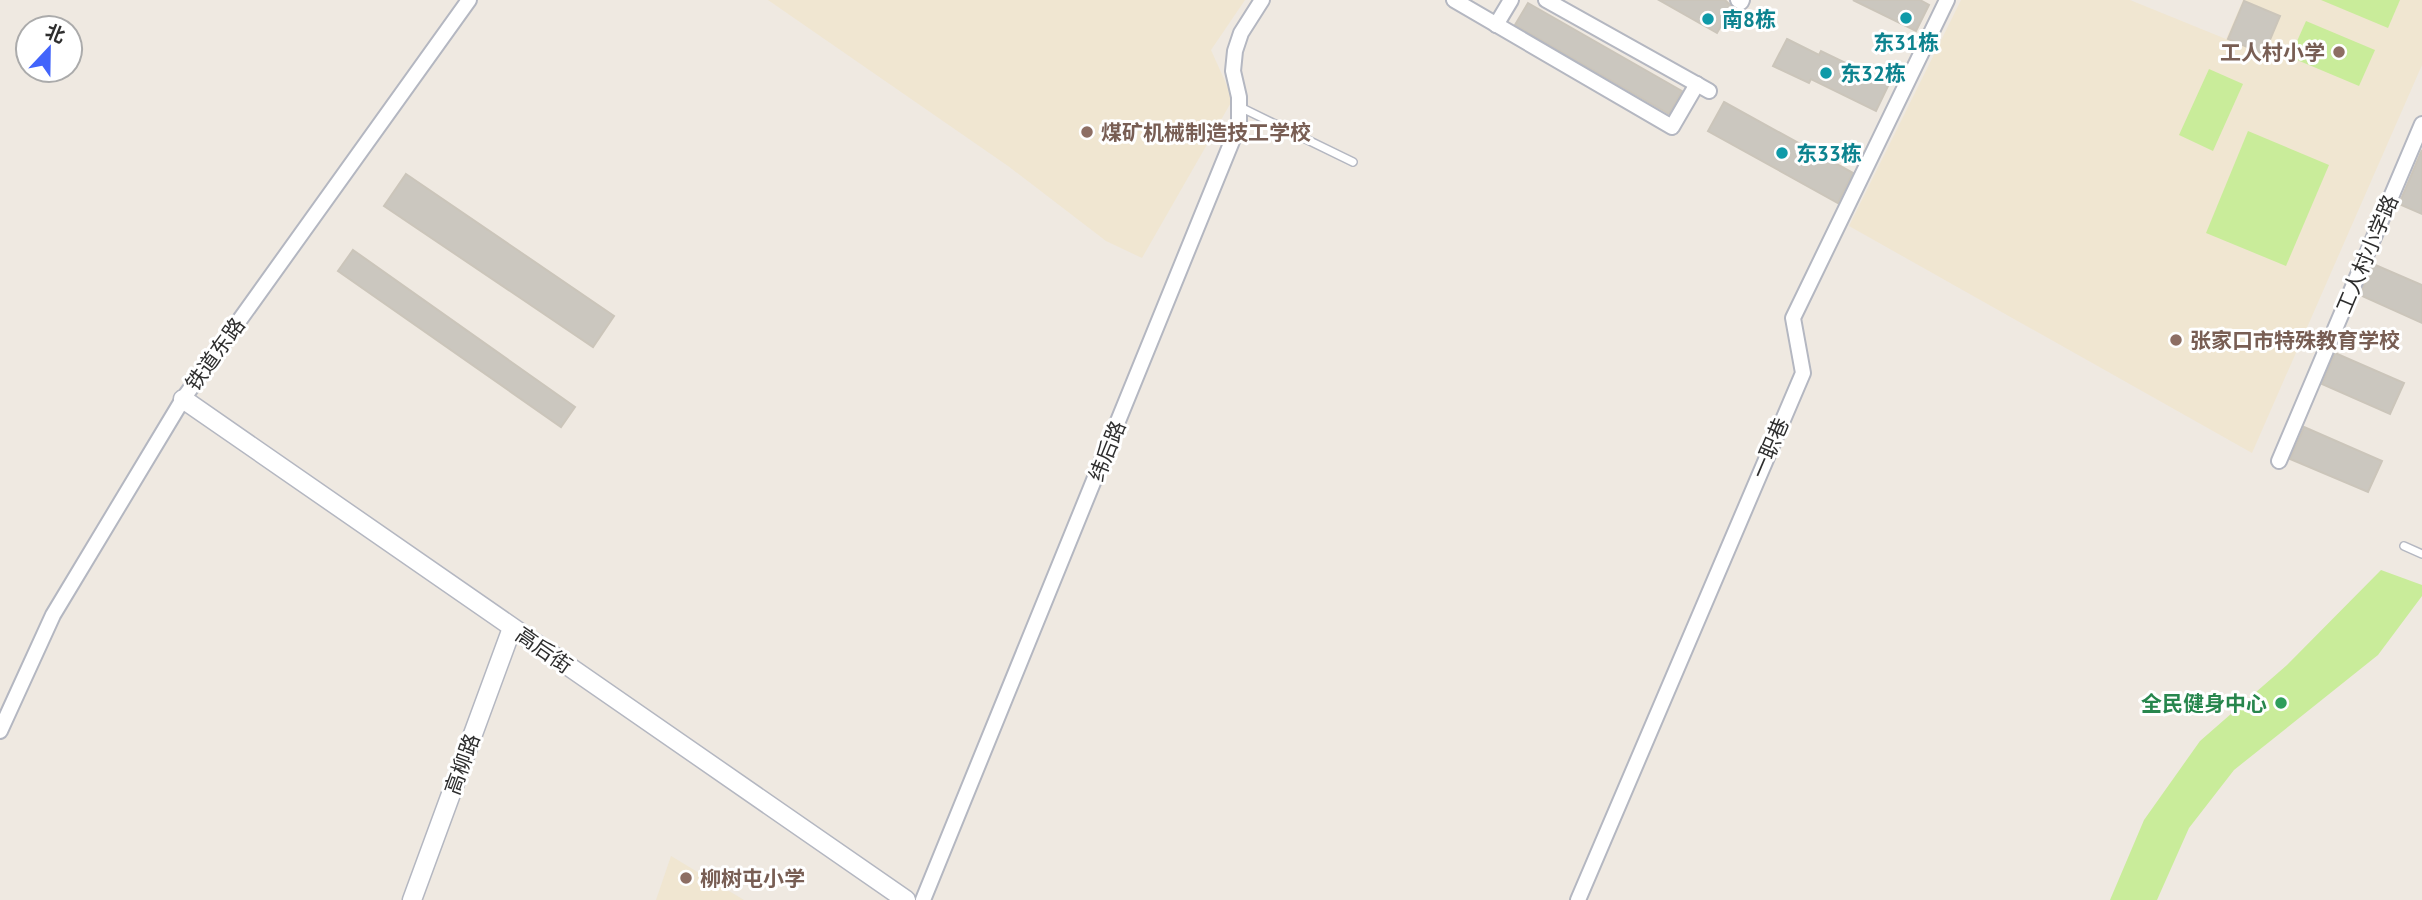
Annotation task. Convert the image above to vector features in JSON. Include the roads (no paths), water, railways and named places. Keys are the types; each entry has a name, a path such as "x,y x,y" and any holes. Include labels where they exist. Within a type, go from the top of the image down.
{"street":[{"name":"铁道东路","path":"0,731 53,615 183,399 469,0"},
{"name":"纬后路","path":"923,900 1239,124 1239,97 1233,71 1235,51 1241,33 1262,0"},
{"path":"1454,0 1672,127 1703,88 1546,0"},
{"path":"1496,24 1511,0"},
{"name":"一职巷","path":"1578,900 1803,373 1793,318 1947,0"},
{"name":"工人村小学路","path":"2279,461 2422,124"},
{"name":"高后街","path":"183,399 906,900"},
{"name":"高柳路","path":"412,900 512,628"}],"lane":[{"path":"1239,107 1353,162"},
{"path":"2404,546 2422,554"}],"place":[{"name":"东31栋","path":"1906,18"},
{"name":"南8栋","path":"1708,19"},
{"name":"工人村小学","path":"2339,52"},
{"name":"东32栋","path":"1826,73"},
{"name":"煤矿机械制造技工学校","path":"1087,132"},
{"name":"东33栋","path":"1782,153"},
{"name":"张家口市特殊教育学校","path":"2176,340"},
{"name":"全民健身中心","path":"2281,703"},
{"name":"柳树屯小学","path":"686,878"}]}
